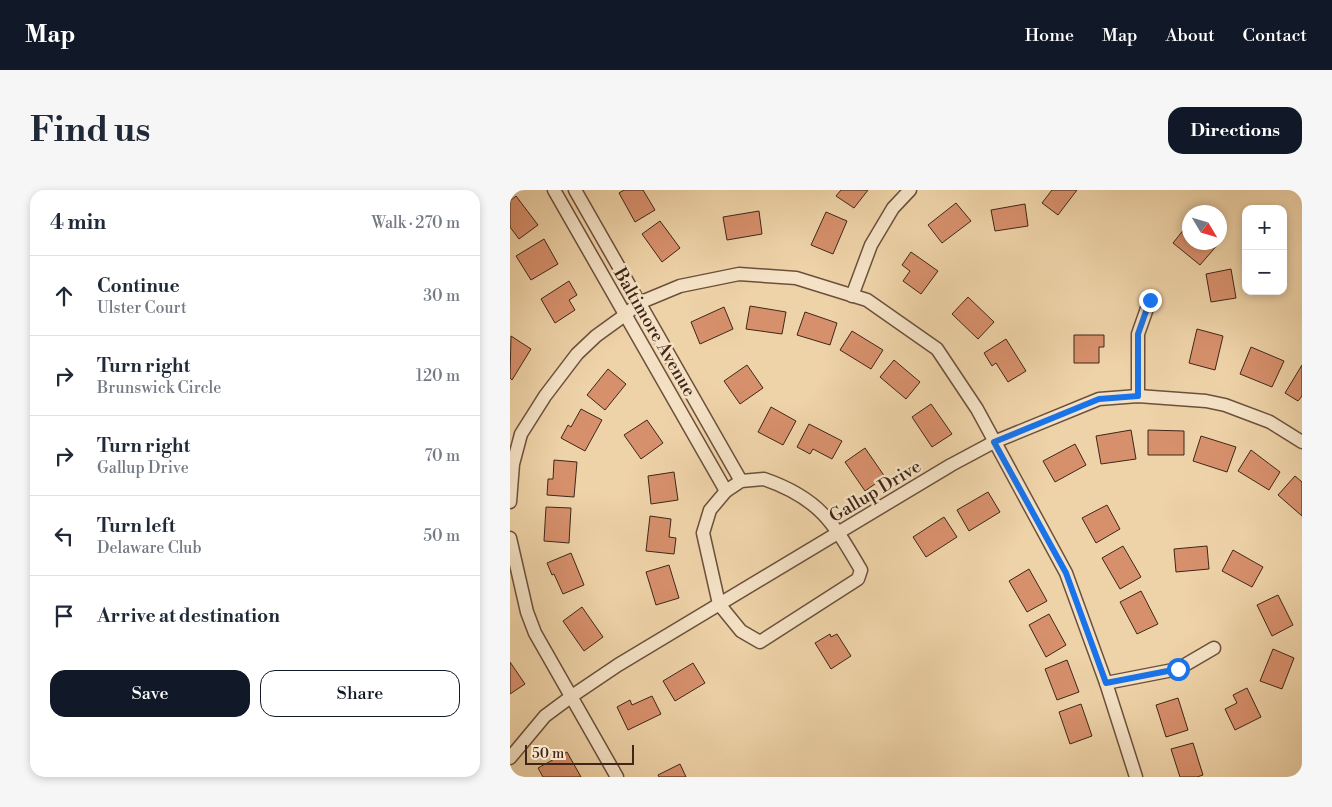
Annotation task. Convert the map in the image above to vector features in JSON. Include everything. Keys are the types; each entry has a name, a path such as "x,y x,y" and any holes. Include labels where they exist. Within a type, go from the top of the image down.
{"street":[{"name":"Baltimore Avenue","path":"554,190 726,492"},
{"name":"Baltimore Avenue","path":"575,190 741,481"},
{"path":"852,296 871,245 893,208 910,190"},
{"path":"510,502 513,464 521,434 545,396 578,354 596,336 625,315 639,302 680,286 738,274 796,278 867,300 937,349 977,409 1066,573 1106,683 1136,777"},
{"path":"1138,396 1138,334 1150,300"},
{"name":"Gallup Drive","path":"510,758 545,716 618,665 951,465 994,442 1099,399 1138,396 1206,401 1225,405 1270,422 1302,442"},
{"path":"764,479 782,485 803,496 839,532 860,570 858,579 760,642 741,631 719,604 703,533 710,510 726,492 741,481 764,479"},
{"path":"510,538 527,612 536,633 618,777"},
{"path":"1106,683 1178,669 1214,648"}],"building":[{"path":"624,190 643,190 655,210 635,222 619,193"},
{"path":"841,190 868,190 854,208 836,196"},
{"path":"1052,190 1077,190 1058,215 1042,203"},
{"path":"516,196 538,225 519,239 510,227 510,201"},
{"path":"956,203 971,221 942,243 928,225"},
{"path":"1025,204 1028,226 995,231 991,210"},
{"path":"759,211 762,234 727,240 723,217"},
{"path":"826,212 847,221 833,254 811,245"},
{"path":"660,221 680,248 662,262 642,234"},
{"path":"1182,232 1182,250 1213,250 1200,265 1173,243"},
{"path":"544,239 558,264 531,280 516,256"},
{"path":"911,252 938,271 921,294 903,281 910,271 902,265"},
{"path":"1231,269 1236,298 1211,302 1206,274"},
{"path":"569,281 577,295 569,300 575,310 555,323 541,299"},
{"path":"968,297 994,322 978,339 952,314"},
{"path":"750,306 786,312 782,334 746,329"},
{"path":"724,307 733,329 700,344 691,322"},
{"path":"805,312 837,323 830,345 797,335"},
{"path":"1197,329 1223,336 1215,370 1189,363"},
{"path":"852,331 883,350 871,369 840,350"},
{"path":"1074,335 1104,335 1104,347 1099,347 1099,363 1074,363"},
{"path":"511,336 531,349 512,380 510,378"},
{"path":"1006,339 1026,371 1008,382 996,363 992,366 984,353"},
{"path":"1251,347 1284,361 1272,387 1240,374"},
{"path":"894,360 920,382 906,399 880,377"},
{"path":"747,365 763,388 740,404 724,381"},
{"path":"1302,365 1302,396 1298,401 1285,393"},
{"path":"608,369 626,384 605,410 587,395"},
{"path":"931,404 952,434 932,447 912,417"},
{"path":"771,407 796,421 783,445 758,432"},
{"path":"581,409 602,420 585,451 561,438 568,425 571,427"},
{"path":"647,420 663,443 641,459 624,435"},
{"path":"809,424 842,441 832,459 813,449 810,454 797,447"},
{"path":"1131,430 1136,459 1101,464 1096,436"},
{"path":"1148,430 1184,431 1184,455 1148,455"},
{"path":"1201,436 1236,447 1227,472 1193,461"},
{"path":"1075,444 1086,465 1055,482 1043,461"},
{"path":"865,448 885,477 865,491 845,462"},
{"path":"1251,450 1280,472 1269,490 1238,471"},
{"path":"554,460 577,462 574,497 547,495 548,479 553,479"},
{"path":"674,472 678,500 651,504 648,476"},
{"path":"1295,476 1302,482 1302,516 1278,495"},
{"path":"988,492 1000,512 969,531 957,510"},
{"path":"1107,505 1120,529 1096,543 1082,518"},
{"path":"546,507 571,508 569,543 544,541"},
{"path":"650,516 671,519 669,537 676,538 674,554 646,551"},
{"path":"944,517 957,537 926,557 913,537"},
{"path":"1123,546 1141,577 1120,589 1102,558"},
{"path":"1207,546 1209,569 1176,572 1174,549"},
{"path":"1233,550 1263,567 1252,587 1222,571"},
{"path":"571,553 584,585 563,594 547,563"},
{"path":"669,565 679,598 656,605 646,572"},
{"path":"1029,569 1047,601 1027,612 1009,581"},
{"path":"1141,591 1158,624 1137,634 1120,602"},
{"path":"1278,595 1293,625 1272,636 1257,605"},
{"path":"582,607 603,637 584,651 563,621"},
{"path":"1049,614 1066,645 1046,657 1029,625"},
{"path":"830,634 831,637 837,634 851,656 831,669 815,643"},
{"path":"1273,649 1294,658 1282,689 1260,681"},
{"path":"1067,660 1079,692 1057,700 1045,669"},
{"path":"510,662 525,684 510,694"},
{"path":"693,663 705,683 675,701 663,681"},
{"path":"1247,688 1261,717 1235,730 1225,709 1237,703 1233,695"},
{"path":"652,696 661,714 628,730 617,707 630,700 632,705"},
{"path":"1178,698 1188,730 1166,737 1156,705"},
{"path":"1081,704 1092,736 1070,744 1059,712"},
{"path":"1193,743 1203,775 1180,777 1171,749"},
{"path":"567,752 581,777 543,777 538,768"},
{"path":"680,764 686,777 659,777 658,775"}],"route":[{"path":"1150,300 1142,317 1137,342 1138,396 1099,399 994,442 1066,573 1106,683 1178,669"}]}
